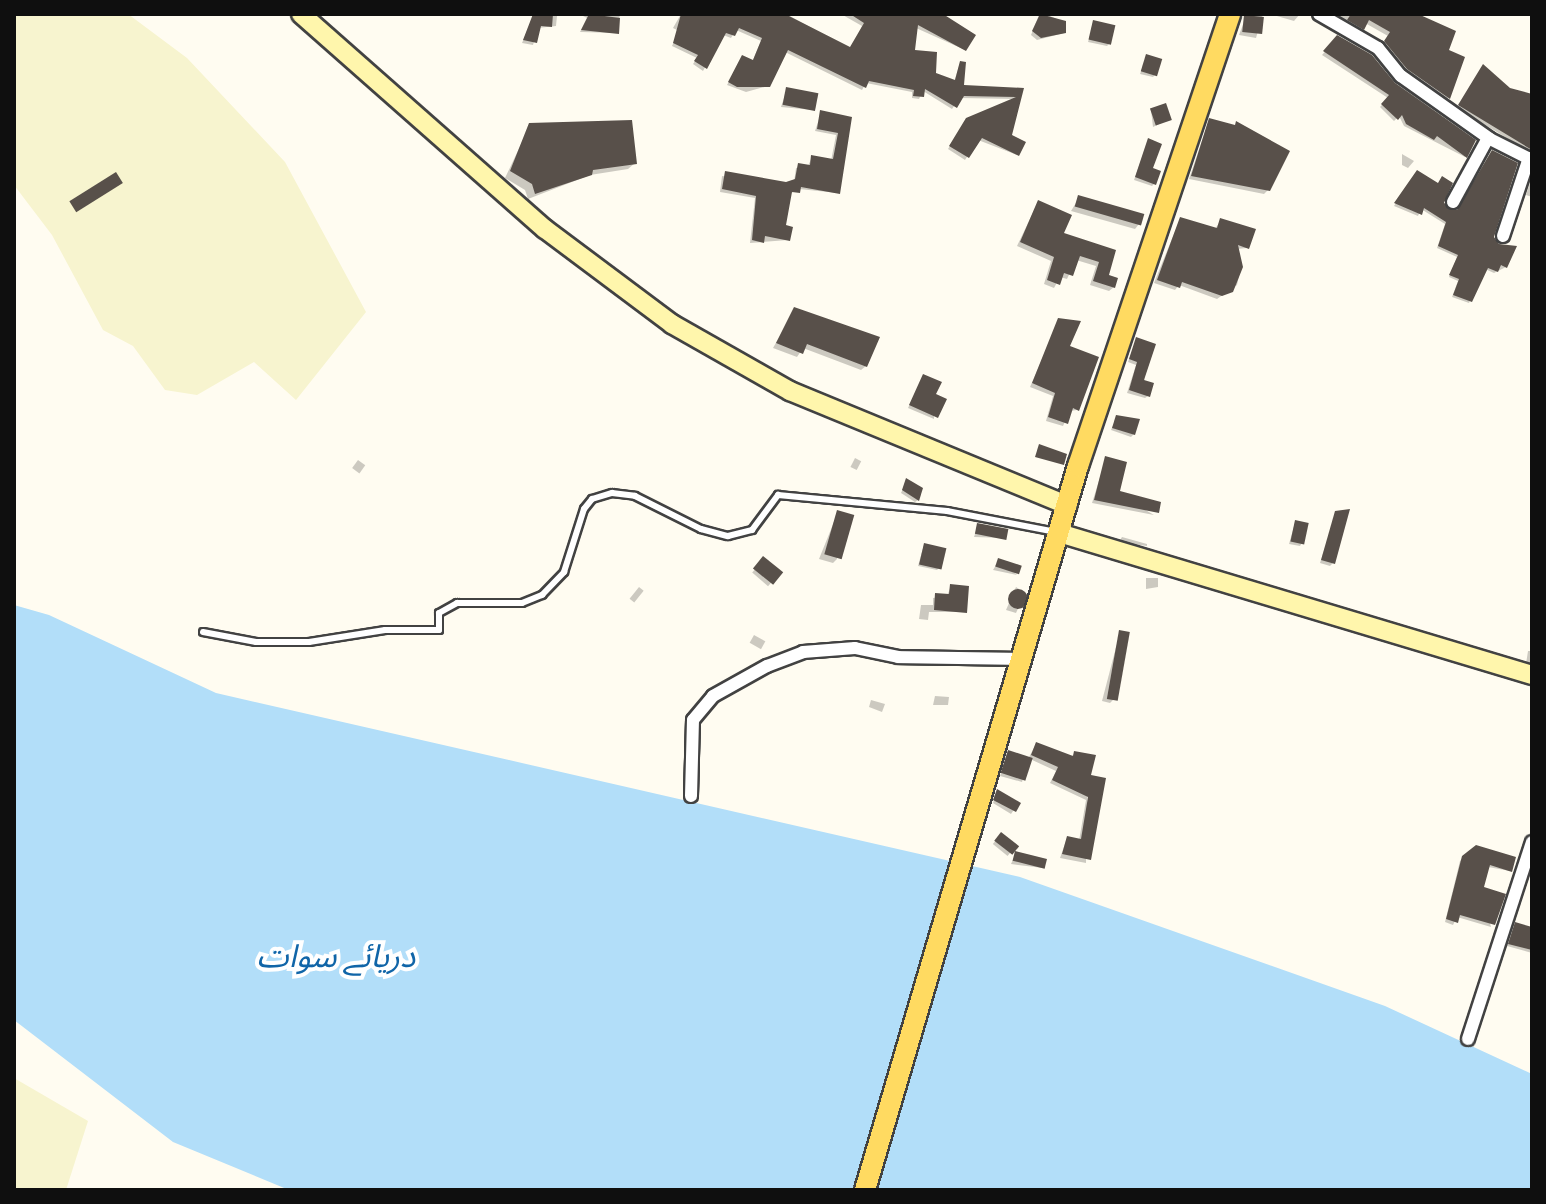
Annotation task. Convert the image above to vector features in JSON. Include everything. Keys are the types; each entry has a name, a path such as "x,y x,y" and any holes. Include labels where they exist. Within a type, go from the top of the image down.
{"main road":[{"path":"301,14 545,229 672,324 790,391 1067,505"},
{"path":"865,1190 975,830 1019,659 1230,14"},
{"path":"1059,533 1532,675"}],"street":[{"path":"1319,14 1378,48 1401,76 1488,138 1531,159 1503,236"},
{"path":"1453,202 1488,138"},
{"path":"691,796 693,720 713,696 791,656 855,648 898,657 1019,659"},
{"path":"1468,1039 1532,842"}],"lane":[{"path":"203,632 256,642 309,642 385,630 439,630 439,613 457,603 522,603 542,595 564,572 584,509 592,499 612,493 635,496 701,529 728,536 752,530 778,495 947,511 1059,533"}],"shaded area":[{"path":"14,14 128,14 187,58 285,162 366,312 296,400 254,362 197,395 165,390 133,346 103,330 52,235 14,185"},
{"path":"14,1078 88,1121 66,1190 14,1190"}],"water":[{"name":"دریائے سوات","path":"14,605 49,615 216,693 1020,877 1385,1006 1532,1074 1532,1190 289,1190 173,1142 14,1020"}],"building":[{"path":"533,14 553,14 552,27 541,26 537,43 523,40"},
{"path":"589,14 620,18 619,34 581,30"},
{"path":"681,14 785,14 850,47 864,23 850,14 943,14 976,35 966,51 918,25 915,50 937,52 936,73 955,80 960,61 966,62 964,85 1024,88 1012,135 1026,142 1019,156 982,138 969,158 949,146 966,118 1016,97 964,96 957,108 925,89 924,97 913,96 914,90 869,81 866,88 788,50 770,87 737,87 728,82 742,55 753,60 762,38 739,28 735,36 726,33 707,69 694,61 698,55 673,43"},
{"path":"1040,14 1066,21 1066,33 1041,38 1032,31"},
{"path":"1351,14 1418,14 1456,31 1449,50 1465,57 1450,99 1407,69 1384,41 1390,32 1369,20 1364,30 1347,20"},
{"path":"1244,15 1264,17 1262,34 1242,32"},
{"path":"1093,20 1115,25 1111,45 1089,39"},
{"path":"1337,35 1372,55 1395,83 1476,140 1467,158 1437,136 1434,140 1406,124 1402,115 1398,120 1381,104 1389,95 1323,51"},
{"path":"1146,54 1162,59 1157,76 1141,71"},
{"path":"1483,64 1510,88 1532,94 1532,150 1458,105"},
{"path":"786,87 818,93 815,111 783,105"},
{"path":"1166,103 1172,120 1156,126 1150,109"},
{"path":"820,110 852,117 840,194 801,187 800,193 792,192 786,225 793,227 790,241 765,236 764,243 752,240 756,196 722,189 725,171 786,182 795,179 798,163 810,165 811,155 833,159 838,133 817,129"},
{"path":"1209,118 1235,125 1236,121 1290,151 1270,191 1191,176"},
{"path":"632,120 637,164 593,170 592,175 535,194 532,184 510,171 529,123"},
{"path":"1148,138 1162,144 1153,168 1161,171 1156,185 1135,177"},
{"path":"1492,150 1518,163 1494,237 1499,244 1517,246 1507,268 1501,265 1498,272 1488,268 1472,302 1453,295 1459,279 1449,275 1458,255 1438,246 1446,222 1424,208 1422,215 1394,203 1417,170 1438,183 1442,176 1453,183 1444,203 1457,210"},
{"path":"116,172 123,183 76,212 69,201"},
{"path":"1078,195 1144,214 1141,226 1075,207"},
{"path":"1038,200 1072,215 1064,233 1116,250 1109,275 1118,278 1115,288 1093,281 1099,262 1080,256 1073,276 1064,273 1060,285 1047,280 1054,257 1020,242"},
{"path":"1180,217 1217,228 1220,218 1256,229 1249,249 1238,245 1243,267 1233,292 1222,296 1182,282 1180,288 1157,280"},
{"path":"794,307 880,337 867,367 807,344 803,354 776,343"},
{"path":"1058,318 1081,321 1070,346 1099,357 1079,411 1073,408 1068,424 1048,417 1055,393 1032,383"},
{"path":"1136,337 1156,344 1144,380 1154,383 1150,397 1129,390 1137,362 1129,359"},
{"path":"923,374 942,382 936,394 947,399 938,418 909,405"},
{"path":"1116,415 1140,419 1135,435 1112,428"},
{"path":"1039,444 1067,454 1064,465 1035,457"},
{"path":"1105,456 1127,462 1120,491 1161,502 1159,513 1094,500"},
{"path":"906,478 923,488 919,501 902,490"},
{"path":"1350,509 1335,564 1321,560 1335,511"},
{"path":"837,510 854,515 842,559 824,554"},
{"path":"1295,520 1309,523 1304,544 1290,542"},
{"path":"977,523 1008,529 1006,540 975,534"},
{"path":"924,543 946,548 941,570 919,564"},
{"path":"763,556 783,572 773,585 753,568"},
{"path":"998,558 1022,566 1019,574 995,567"},
{"path":"950,584 969,586 967,613 934,610 935,593 949,594"},
{"path":"1018,589 1025,592 1028,599 1025,606 1018,609 1011,606 1008,599 1011,592"},
{"path":"1119,630 1130,632 1118,701 1107,699"},
{"path":"1036,742 1073,756 1074,751 1096,755 1091,775 1106,778 1091,860 1062,854 1067,836 1081,839 1088,797 1052,780 1058,767 1031,755"},
{"path":"1008,750 1033,758 1025,781 1001,773"},
{"path":"997,789 1021,803 1016,812 993,800"},
{"path":"1001,832 1019,846 1012,855 994,841"},
{"path":"1476,845 1516,857 1512,872 1490,865 1484,887 1506,894 1495,925 1460,915 1458,923 1446,919 1462,856"},
{"path":"1015,851 1047,859 1045,869 1013,861"},
{"path":"1515,922 1532,927 1532,950 1508,944"}]}
